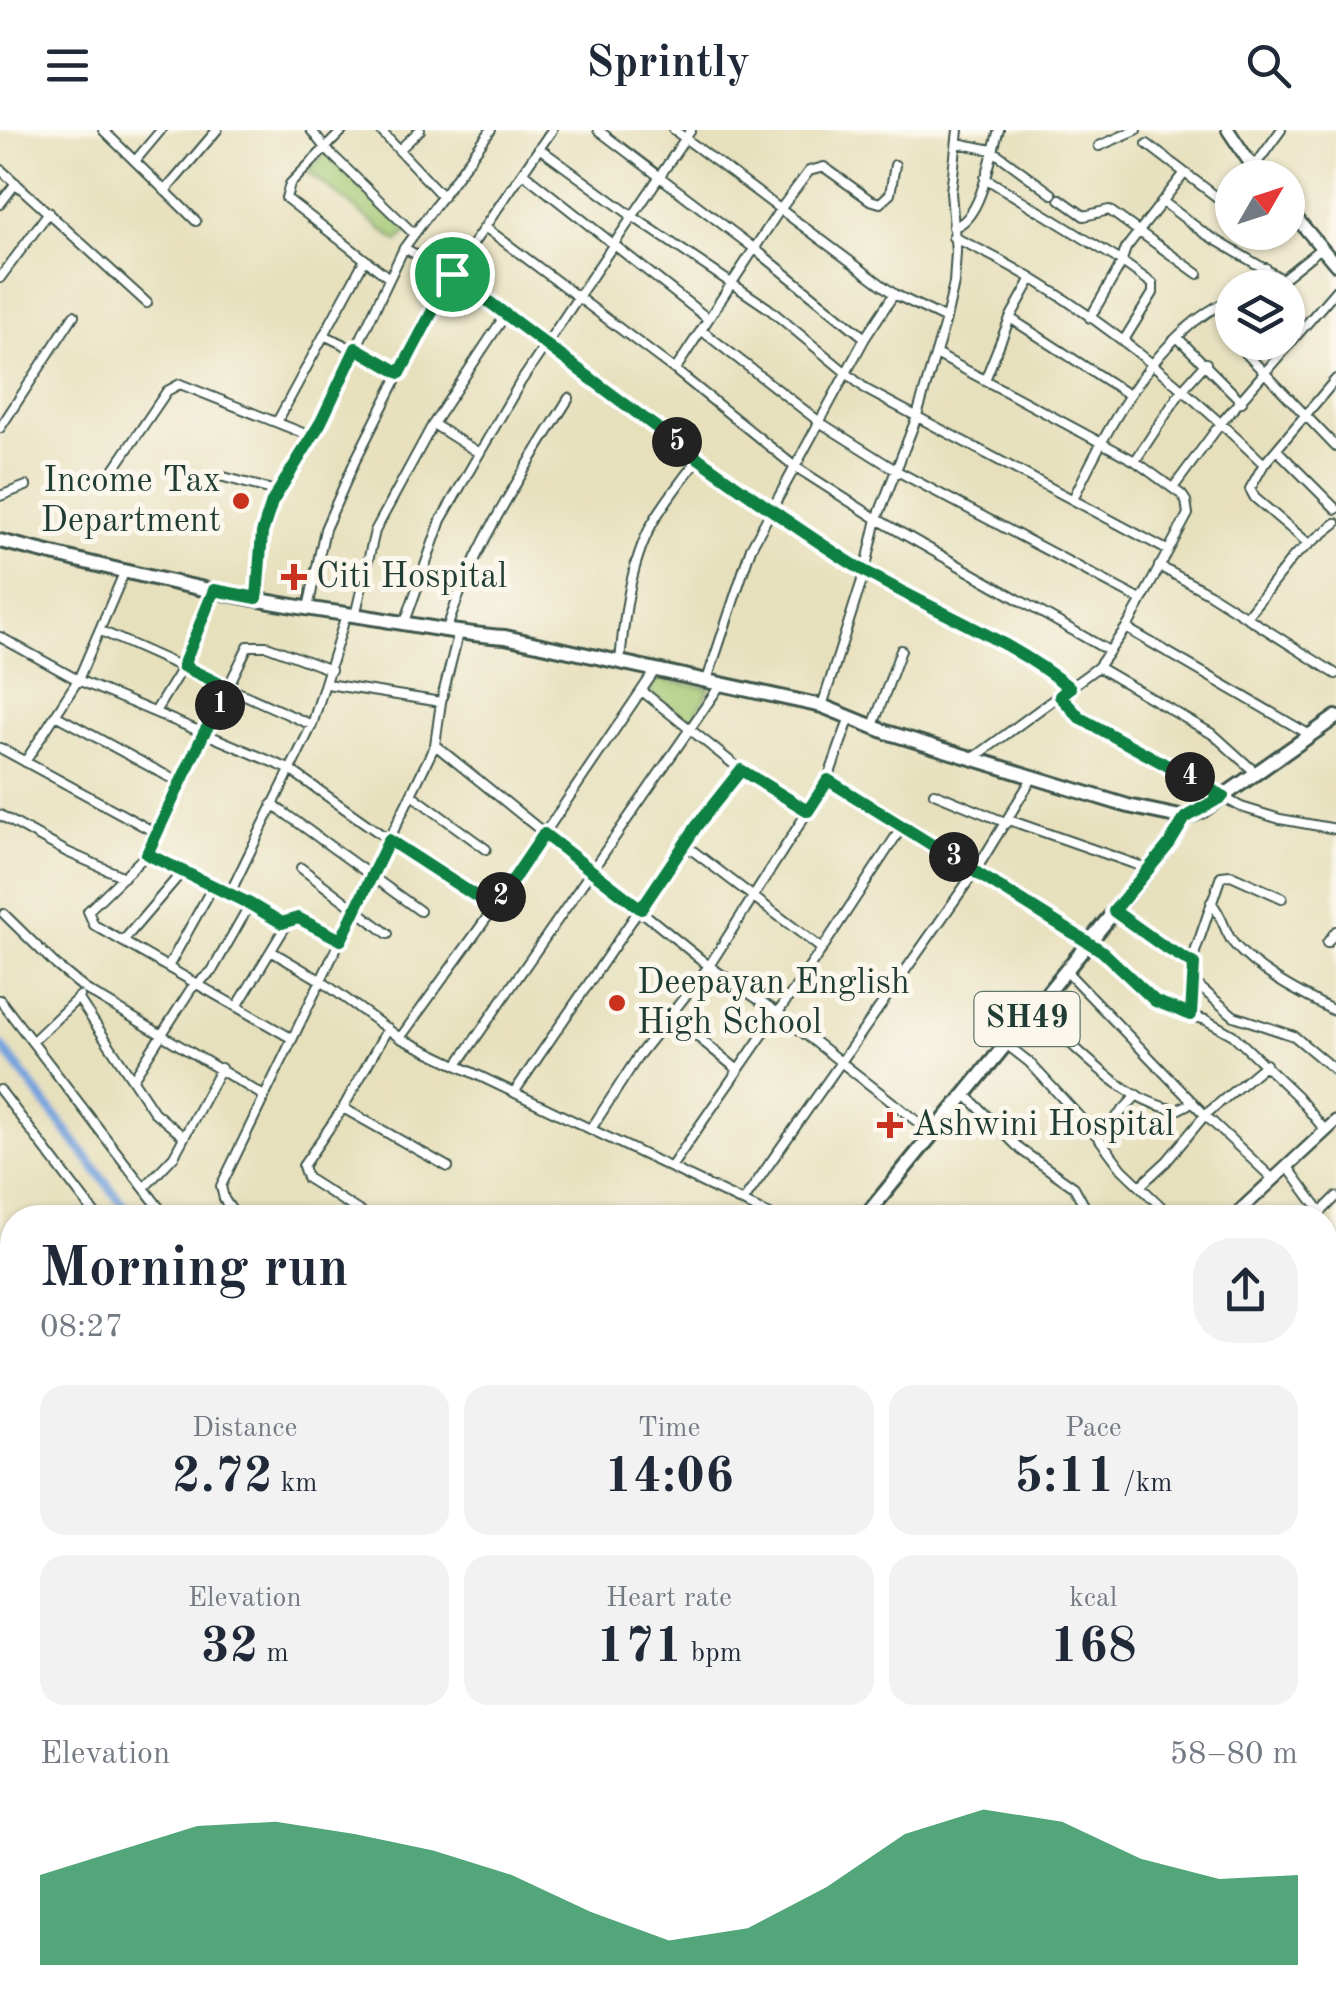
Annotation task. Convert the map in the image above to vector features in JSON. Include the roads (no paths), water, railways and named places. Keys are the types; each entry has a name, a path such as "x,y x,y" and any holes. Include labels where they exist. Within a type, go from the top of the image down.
{"main road":[{"path":"0,541 124,573 404,626 505,637 822,706 1033,777 1128,806 1185,818"},
{"name":"SH49","path":"875,1205 1149,870 1185,818 1334,722"}],"street":[{"path":"104,130 196,221"},
{"path":"135,161 161,130"},
{"path":"165,190 217,130"},
{"path":"311,130 324,148 414,234"},
{"path":"343,130 290,184 286,198 390,278"},
{"path":"380,130 444,198"},
{"path":"399,150 420,130"},
{"path":"257,598 262,533 276,491 312,437 404,248 491,130"},
{"path":"308,608 325,529 400,373 452,274 552,130"},
{"path":"598,130 755,248 865,338"},
{"path":"674,130 894,294 946,319"},
{"path":"404,626 441,520 546,344 691,130"},
{"path":"822,706 878,519 916,418 946,319 954,282 950,192 958,130"},
{"path":"953,232 967,220 999,130"},
{"path":"1100,146 1136,130"},
{"path":"1228,130 1245,160"},
{"path":"1262,160 1281,130"},
{"path":"957,143 992,150 1084,216 1109,210 1198,274"},
{"path":"1147,144 1215,196"},
{"path":"539,148 768,308 867,390 1167,550"},
{"path":"675,370 779,211 817,166 824,166 870,200 883,202 890,194 895,165"},
{"path":"0,169 147,303"},
{"path":"523,173 708,318"},
{"path":"1090,318 1126,248 1184,174"},
{"path":"985,178 1151,282 1154,290 1124,340"},
{"path":"0,204 16,183"},
{"path":"1162,201 1204,233 1269,270"},
{"path":"0,278 49,212"},
{"path":"486,228 675,370 794,466 878,519 1110,651"},
{"path":"1305,228 1336,264"},
{"path":"953,232 1124,340 1264,464"},
{"path":"404,248 452,274 644,415 698,460 865,571 946,612 1053,674 1070,688"},
{"path":"1291,270 1322,248"},
{"path":"277,422 364,261"},
{"path":"985,380 1010,318 1031,280"},
{"path":"1174,488 1221,423 1336,290"},
{"path":"457,1065 692,731 714,682 751,548 865,338 894,294"},
{"path":"1073,499 1128,395 1177,337 1215,308"},
{"path":"230,895 312,725 374,531 433,424 506,314"},
{"path":"0,428 74,315"},
{"path":"1010,318 1128,395"},
{"path":"702,330 821,423 897,470 1141,600"},
{"path":"324,335 400,373"},
{"path":"1177,337 1242,402"},
{"path":"936,354 1101,440 1174,488 1186,501 1188,514 1126,628 1098,667 975,757"},
{"path":"1253,360 1336,447"},
{"path":"1134,461 1206,362"},
{"path":"1309,544 1250,492 1264,464 1336,379"},
{"path":"114,470 172,386 189,386 312,437"},
{"path":"229,1205 220,1190 435,746 460,589 569,398"},
{"path":"433,424 480,453"},
{"path":"1277,450 1336,509"},
{"path":"620,662 624,620 648,534 666,502 698,460"},
{"path":"220,476 276,491"},
{"path":"0,496 26,486"},
{"path":"1246,618 1285,566 1336,523"},
{"path":"1159,566 1336,674"},
{"path":"25,762 78,680 124,573"},
{"path":"420,574 460,589"},
{"path":"155,712 183,666 214,590"},
{"path":"1126,628 1310,735"},
{"path":"101,631 312,725"},
{"path":"0,637 78,680 289,769 494,908"},
{"path":"291,1038 94,924 88,911 147,854 248,646 267,646 331,670"},
{"path":"873,726 900,650"},
{"path":"1098,667 1214,735 1256,774"},
{"path":"400,1038 494,908 656,669"},
{"path":"327,684 441,702"},
{"path":"642,691 741,770 808,811"},
{"path":"1060,696 1080,718 1260,814 1336,828"},
{"path":"57,716 180,784"},
{"path":"591,1129 639,1056 709,966 828,780 850,717"},
{"path":"435,746 709,966 933,1134"},
{"path":"0,748 158,834"},
{"path":"516,1091 684,844 741,770"},
{"path":"744,1200 976,870 1033,777"},
{"path":"828,780 1089,942 1155,1001 1220,1026 1266,1064 1324,1129"},
{"path":"934,793 1149,870"},
{"path":"412,795 486,848"},
{"path":"272,804 420,910"},
{"path":"0,816 124,877"},
{"path":"671,1167 902,827"},
{"path":"684,844 822,949"},
{"path":"147,854 287,924"},
{"path":"301,868 388,934"},
{"path":"123,941 182,872"},
{"path":"1191,1015 1194,964 1218,882 1226,874 1282,898"},
{"path":"168,967 212,888"},
{"path":"1211,902 1240,950 1282,981 1336,1012"},
{"path":"132,1079 196,984 212,971 250,904"},
{"path":"1114,911 1194,964"},
{"path":"4,914 85,989 264,1096"},
{"path":"238,1005 287,924 298,918 341,940"},
{"path":"1327,942 1336,931"},
{"path":"270,952 320,980 400,1038 753,1205"},
{"path":"1066,970 1205,1115 1273,1179"},
{"path":"1195,983 1234,1016 1294,1036 1336,1071"},
{"path":"32,1042 85,989"},
{"path":"78,998 154,1112 184,1137"},
{"path":"0,1000 157,1205"},
{"path":"1034,1010 1137,1095 1177,1110 1193,1102"},
{"path":"672,1014 738,1070"},
{"path":"351,1205 304,1173 304,1166 343,1108 388,1028"},
{"path":"1006,1044 1030,1062 1098,1136 1122,1169 1161,1205"},
{"path":"1142,1185 1168,1161 1205,1115 1266,1064"},
{"path":"144,1188 168,1165 220,1068"},
{"path":"0,1090 88,1205"},
{"path":"965,1094 1022,1150 1074,1187 1084,1205"},
{"path":"1098,1136 1137,1095"},
{"path":"343,1108 448,1168"},
{"path":"1246,1205 1336,1120"},
{"path":"1287,1166 1312,1205"}],"waterway":[{"path":"0,1044 123,1205"}],"place":[{"name":"Income Tax Department","path":"241,501"},
{"name":"Citi Hospital","path":"294,577"},
{"name":"Deepayan English High School","path":"617,1003"},
{"name":"Ashwini Hospital","path":"890,1125"}]}
